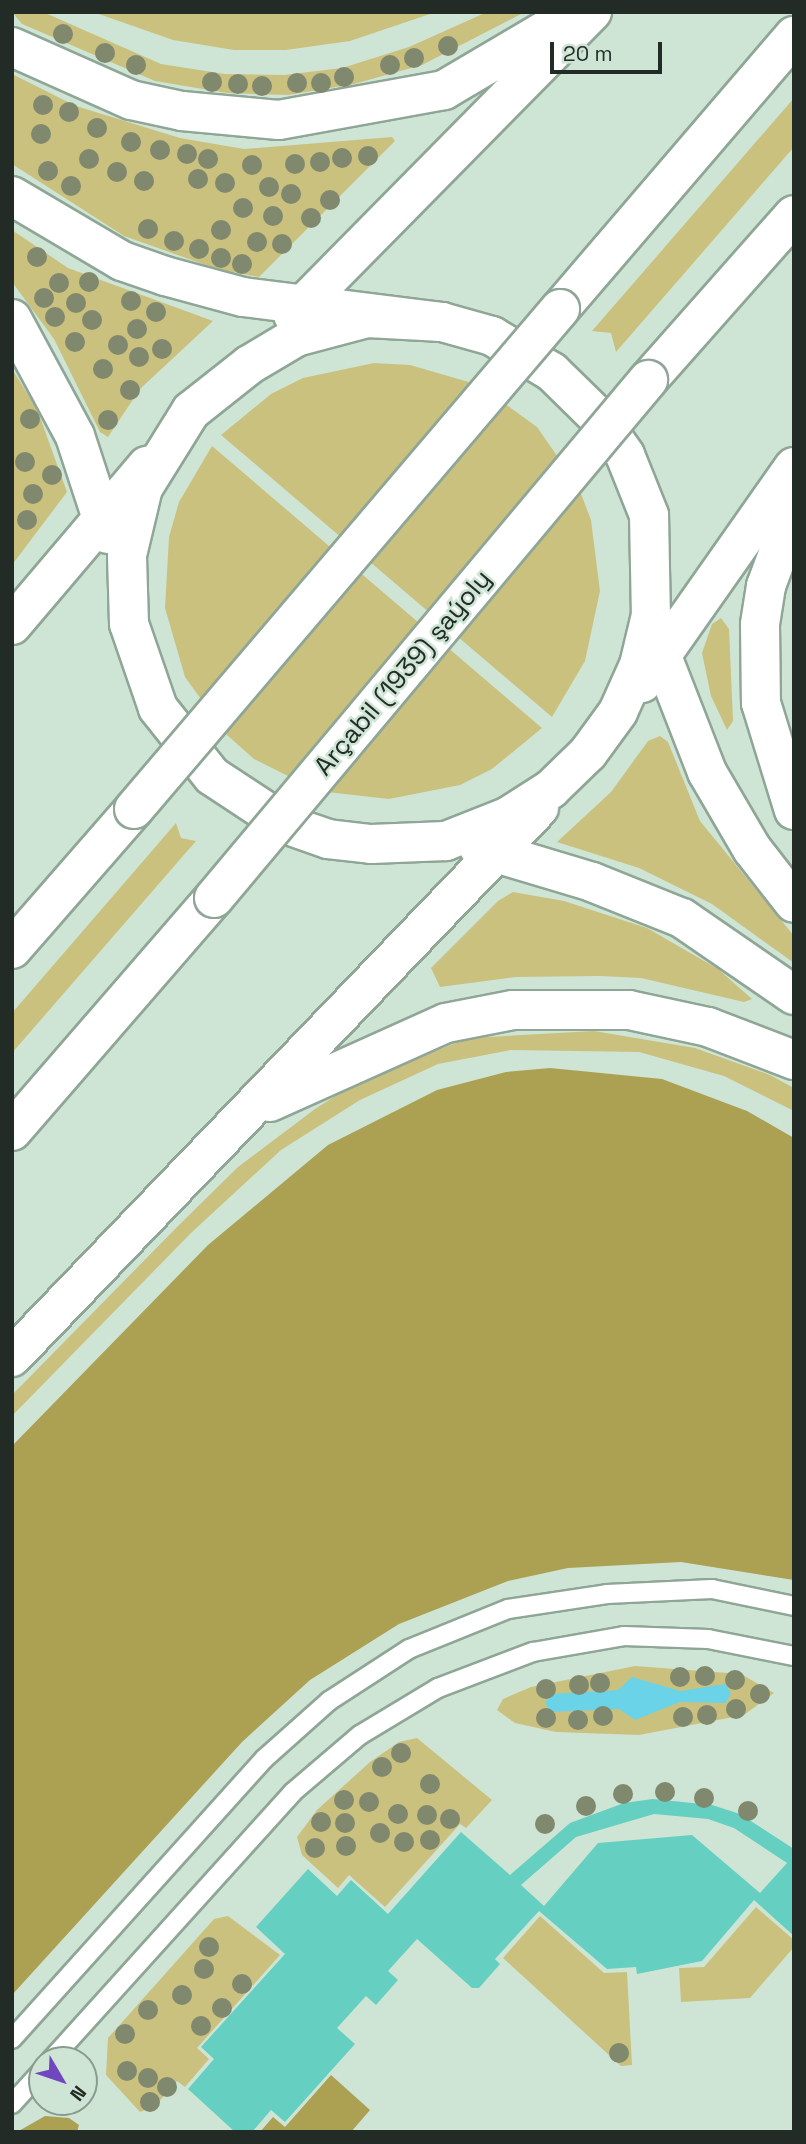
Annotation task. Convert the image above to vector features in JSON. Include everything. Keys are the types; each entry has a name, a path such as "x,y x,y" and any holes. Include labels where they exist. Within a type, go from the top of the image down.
{"main road":[{"path":"12,47 131,100 279,120 444,90 575,12"},
{"path":"12,625 102,514 191,411 306,302 592,12"},
{"path":"12,949 794,36"},
{"path":"12,195 122,261 243,297 306,302 442,322 492,336 552,372 600,419 625,455 649,515 651,615 659,660 732,817 794,903"},
{"name":"Arçabil (1939) şaýoly","path":"12,1131 214,898 648,380 794,215"},
{"path":"129,624 127,555 143,488 191,411 249,365 296,337 367,318 442,322"},
{"path":"12,319 75,436 102,514 129,624 158,708 212,776 285,824 328,839 371,844 446,841 500,852 682,918 794,995"},
{"path":"12,1357 500,852 588,753 659,660 794,467"},
{"path":"794,510 766,586 760,639 761,703 794,810"},
{"path":"446,841 507,817 551,789 588,753 618,712 639,665 651,615"},
{"path":"249,1112 446,1023 513,1010 629,1010 708,1027 794,1060"}],"lane":[{"path":"12,2039 264,1759 329,1701 408,1649 508,1609 607,1594 712,1589 794,1606"},
{"path":"64,2046 292,1792 360,1735 438,1688 533,1652 624,1636 708,1639 794,1656"},
{"path":"12,2104 28,2086"}],"shaded area":[{"path":"12,12 43,12 161,64 225,74 284,75 342,68 409,47 487,12 525,12 422,65 354,84 288,95 227,93 155,81 22,24"},
{"path":"93,12 436,12 350,41 286,50 234,50 173,40"},
{"path":"12,74 76,106 180,138 244,149 392,137 395,141 259,277 217,269 124,236 12,164"},
{"path":"794,98 794,147 616,352 611,333 592,331"},
{"path":"12,230 68,268 213,321 140,389 108,437 100,432 54,339 12,282"},
{"path":"374,363 410,365 479,385 537,427 578,486 591,520 600,591 585,661 552,717 221,435 271,394 303,378"},
{"path":"12,369 37,409 67,492 12,565"},
{"path":"212,446 542,728 492,769 460,785 389,799 318,791 254,759 227,735 185,677 165,608 169,537 179,502"},
{"path":"721,618 729,629 733,721 727,730 711,696 702,653 712,624"},
{"path":"660,736 668,742 700,821 794,936 794,963 712,904 639,868 557,842 611,792 648,741"},
{"path":"176,823 181,838 196,841 12,1053 12,1013"},
{"path":"513,892 564,901 647,928 718,969 752,999 744,1002 641,978 600,976 516,977 440,987 431,968 498,901"},
{"path":"594,1031 695,1048 770,1075 794,1088 794,1111 724,1076 639,1052 511,1050 438,1064 360,1100 281,1150 191,1233 12,1416 12,1395 177,1227 238,1167 315,1109 354,1084 468,1038"},
{"path":"550,1068 662,1079 747,1111 794,1138 794,1580 681,1562 568,1568 508,1581 399,1624 310,1680 242,1742 12,1995 12,1446 208,1245 328,1145 437,1090 506,1072"},
{"path":"635,1666 741,1674 774,1693 744,1715 639,1735 556,1732 515,1723 497,1710 503,1699 531,1687"},
{"path":"417,1738 492,1800 466,1828 460,1824 385,1907 349,1875 338,1888 302,1855 297,1837 317,1810 370,1762 399,1742"},
{"path":"756,1907 794,1940 794,1947 750,1998 681,2002 679,1968 704,1967"},
{"path":"228,1916 280,1955 197,2048 209,2059 185,2087 177,2081 155,2106 140,2112 106,2075 108,2038 214,1919"},
{"path":"540,1916 604,1973 627,1972 632,2065 621,2066 503,1958"},
{"path":"331,2075 370,2110 351,2132 260,2132 273,2117 285,2127"},
{"path":"45,2116 69,2118 79,2125 77,2132 17,2132"}],"water":[{"path":"632,1677 680,1691 725,1684 731,1693 726,1703 680,1702 635,1720 619,1709 551,1712 545,1703 551,1694 618,1690"}],"building":[{"path":"653,1799 712,1805 740,1814 794,1849 794,1936 754,1900 702,1961 637,1974 636,1967 607,1969 539,1911 495,1959 500,1964 479,1988 472,1988 417,1939 388,1971 398,1980 376,2005 366,1996 337,2028 355,2044 285,2122 271,2110 252,2132 235,2132 188,2089 214,2059 201,2047 285,1954 256,1927 308,1869 337,1896 351,1880 388,1914 461,1832 510,1875 570,1823 624,1803","holes":["654,1814 708,1819 734,1828 787,1863 760,1893 692,1835 598,1843 544,1906 521,1885 576,1837"]}]}
